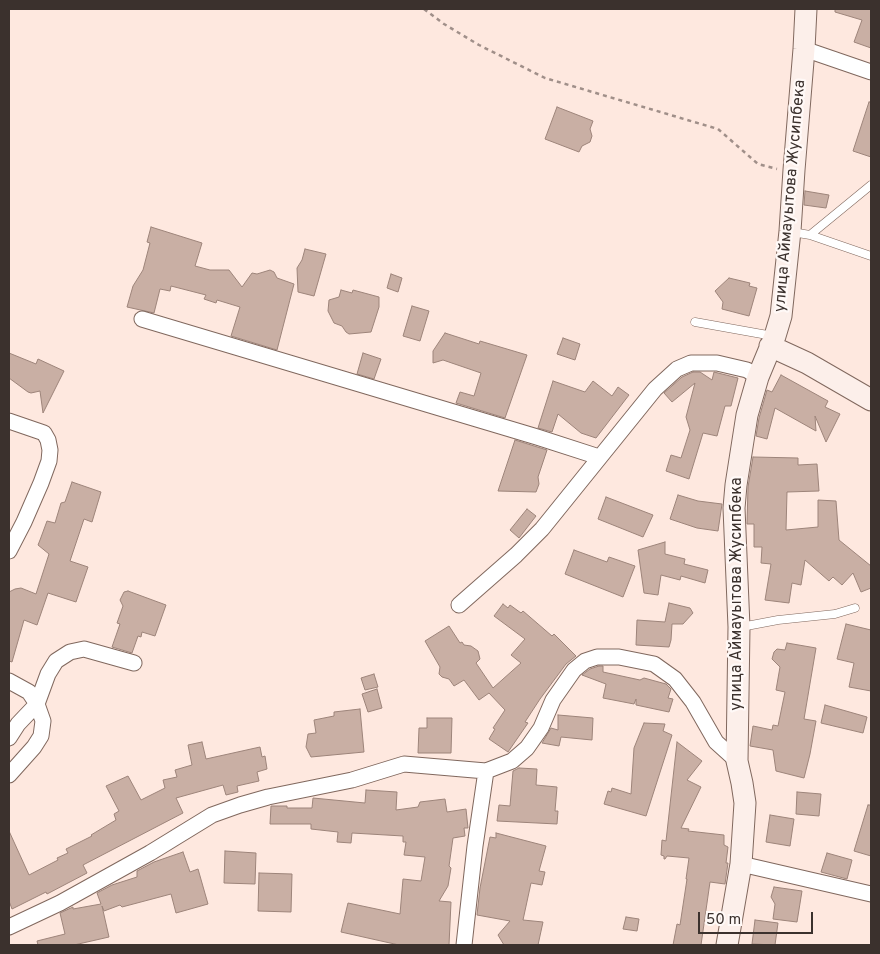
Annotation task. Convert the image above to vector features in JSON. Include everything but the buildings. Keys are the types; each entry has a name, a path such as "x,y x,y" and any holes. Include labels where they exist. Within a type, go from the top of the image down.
{"street":[{"name":"улица Аймауытова Жусипбека","path":"727,945 741,864 744,803 737,761 738,627 734,508 736,484 746,415 758,376 781,316 800,233 794,170 806,9"},
{"path":"804,49 871,72"},
{"path":"142,319 599,457"},
{"path":"772,341 871,400"},
{"path":"459,605 516,555 542,528 655,389 678,369 691,363 717,363 747,370 758,376"},
{"path":"9,421 44,433 50,450 49,461 41,483 9,551"},
{"path":"9,738 18,724 37,704 48,674 56,661 70,652 84,649 134,663"},
{"path":"9,927 60,903 150,853 212,815 240,805 268,797 352,780 404,764 486,771 512,761 527,748 541,728 553,700 574,670 585,661 597,657 619,657 654,664 675,679 693,702 716,742 737,761"},
{"path":"9,681 29,692 37,704 43,721 41,736 9,776"},
{"path":"464,945 486,771"},
{"path":"741,864 871,894"}],"lane":[{"path":"800,233 871,186"},
{"path":"800,233 871,256"},
{"path":"695,322 772,341"},
{"path":"738,627 778,620 835,614 855,608"}],"path":[{"path":"424,9 444,24 479,45 545,78 718,129 758,164 775,169 794,170"}]}
